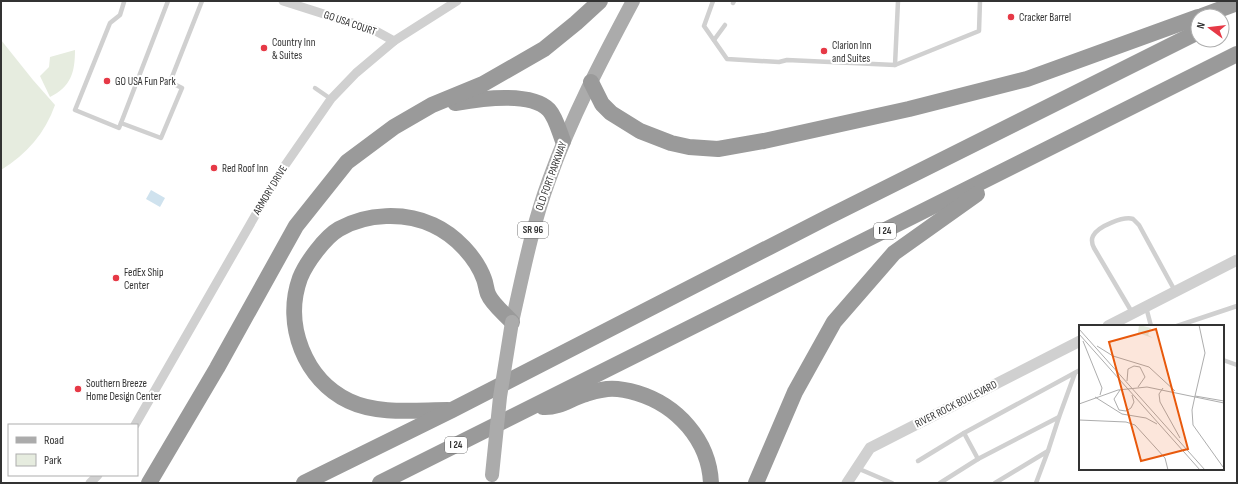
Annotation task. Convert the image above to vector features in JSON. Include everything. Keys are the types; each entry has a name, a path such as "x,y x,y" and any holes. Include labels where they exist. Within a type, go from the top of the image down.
{"highway":[{"path":"149,483 217,368 296,226 347,162 394,127 432,106 483,84 544,49 600,1"},
{"path":"1224,8 1237,3"},
{"path":"591,82 602,104 606,108 640,131 670,143 689,147 718,149 764,141 886,114 1027,80 1190,20"},
{"path":"304,483 452,410 828,217 1190,36"},
{"name":"I 24","path":"380,483 1016,166 1237,54"},
{"path":"394,127 452,103 492,97 539,104 548,110 555,120 563,141"},
{"path":"756,483 796,392 834,322 894,253 1016,166"},
{"path":"452,410 378,410 350,402 329,389 313,372 300,349 295,326 295,301 300,278 307,264 321,246 339,229 362,220 386,216 409,218 434,225 455,239 470,255 484,279 488,295 512,322"},
{"path":"532,407 553,407 586,394 609,389 626,390 651,397 675,412 697,437 705,454 711,483"}],"main road":[{"name":"OLD FORT PARKWAY","path":"492,479 500,397 512,322 532,234 563,141 591,82 633,1"}],"street":[{"name":"GO USA COURT","path":"283,1 374,30 394,41"},
{"name":"ARMORY DRIVE","path":"136,424 279,174 331,99 356,73 394,41 452,2"},
{"path":"1110,325 1237,260"},
{"name":"RIVER ROCK BOULEVARD","path":"847,483 870,448 1079,341"}],"lane":[{"path":"124,2 120,15 110,23 75,110 119,128 168,1"},
{"path":"121,123 161,138 182,88 170,82 202,1"},
{"path":"713,1 704,26 727,60 779,62 787,60 895,65 979,31 980,1"},
{"path":"895,65 898,1"},
{"path":"714,40 725,25"},
{"path":"316,88 331,99"},
{"path":"1133,314 1094,248 1092,242 1094,235 1098,230 1122,218 1134,219 1139,225 1176,292"},
{"path":"1181,325 1237,306"},
{"path":"1146,307 1151,325"},
{"path":"1224,360 1237,365"},
{"path":"918,461 964,433 1079,371"},
{"path":"1036,483 1075,373"},
{"path":"940,483 978,459 1059,417"},
{"path":"964,433 978,459"},
{"path":"995,483 1048,451"},
{"path":"857,468 892,483"}],"green space":[{"path":"1,40 55,105 46,125 34,142 19,157 1,170"},
{"path":"75,50 73,72 67,84 63,89 50,97 40,76 49,67 50,57"}],"water":[{"path":"151,190 165,198 160,207 146,199"}],"place":[{"name":"Cracker Barrel","path":"1011,17"},
{"name":"Country Inn & Suites","path":"264,48"},
{"name":"Clarion Inn and Suites","path":"824,51"},
{"name":"GO USA Fun Park","path":"107,81"},
{"name":"Red Roof Inn","path":"214,168"},
{"name":"FedEx Ship Center","path":"116,278"},
{"name":"Southern Breeze Home Design Center","path":"78,389"}]}
